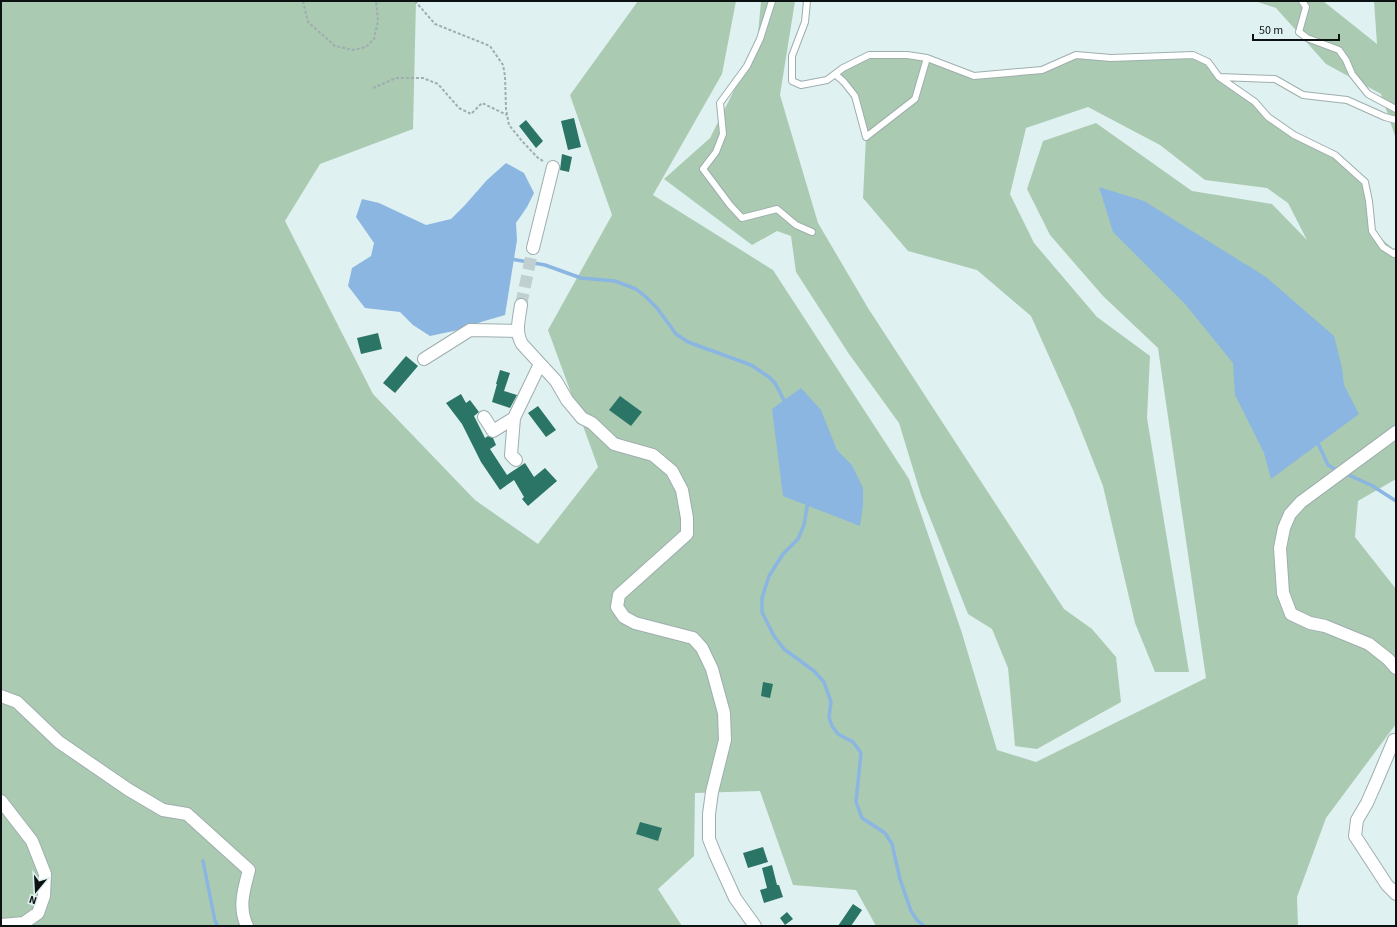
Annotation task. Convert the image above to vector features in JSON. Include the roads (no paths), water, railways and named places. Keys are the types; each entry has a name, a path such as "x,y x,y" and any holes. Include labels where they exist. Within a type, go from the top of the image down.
{"street":[{"path":"533,248 553,166"},
{"path":"521,306 517,331 518,338 556,381 567,400 582,418 592,423 614,444 653,455 672,471 682,490 688,534 619,595 617,607 624,616 634,623 693,638 702,648 712,669 724,713 725,740 712,792 709,814 709,839 735,898 755,926"},
{"path":"424,359 470,330 517,331"},
{"path":"516,460 511,455 514,418 540,364"},
{"path":"484,417 493,431 514,418"},
{"path":"1396,432 1301,502 1290,514 1284,528 1280,548 1283,593 1291,614 1310,623 1325,626 1369,644 1388,659 1396,668"},
{"path":"1,696 17,702 59,742 129,790 163,810 187,814 249,870 241,900 247,926"},
{"path":"1396,740 1394,740 1367,803 1357,820 1355,836 1387,885 1396,894"},
{"path":"1,801 32,841 46,874 44,896 38,913 24,923 1,925"}],"lane":[{"path":"772,1 760,38 747,66 720,103 723,134 716,152 703,169 730,205 742,218 777,209 796,225 812,232"},
{"path":"806,1 805,22 792,56 792,81 801,85 826,80 869,55 907,55 927,58 974,76 1042,70 1076,56 1111,58 1193,55 1208,62 1219,77 1254,102 1268,118 1294,135 1335,155 1365,182 1369,201 1372,231 1383,247 1394,254 1396,252"},
{"path":"1302,1 1306,7 1299,32 1307,38 1339,50 1346,60 1352,74 1368,94 1396,108"},
{"path":"835,74 844,82 855,96 866,137 915,99 927,58"},
{"path":"1219,77 1275,79 1303,96 1347,100 1385,118 1396,120"}],"water":[{"path":"506,163 524,173 534,193 527,207 516,223 517,240 505,315 463,329 430,336 413,325 400,312 365,308 348,286 352,268 371,256 374,243 356,217 362,199 379,203 426,225 451,219 487,180"},
{"path":"1099,187 1144,201 1266,277 1334,336 1342,368 1344,385 1359,414 1271,479 1264,453 1235,395 1233,363 1185,304 1113,232"},
{"path":"801,388 821,410 837,450 852,465 863,488 863,506 860,526 783,496 772,409"}],"waterway":[{"path":"511,259 545,265 581,278 615,281 636,289 657,308 676,334 688,342 751,365 775,383 786,404"},
{"path":"1317,441 1328,465 1338,471"},
{"path":"1344,473 1371,485 1396,501"},
{"path":"808,501 804,525 798,539 783,554 769,576 762,598 762,612 774,636 784,649 814,671 824,682 831,702 829,717 832,726 838,734 853,742 861,753 856,802 862,818 885,833 892,844 900,879 911,911 917,920 924,926"},
{"path":"203,861 215,921 218,926"}],"tunnel":[{"path":"521,305 533,248"}]}
